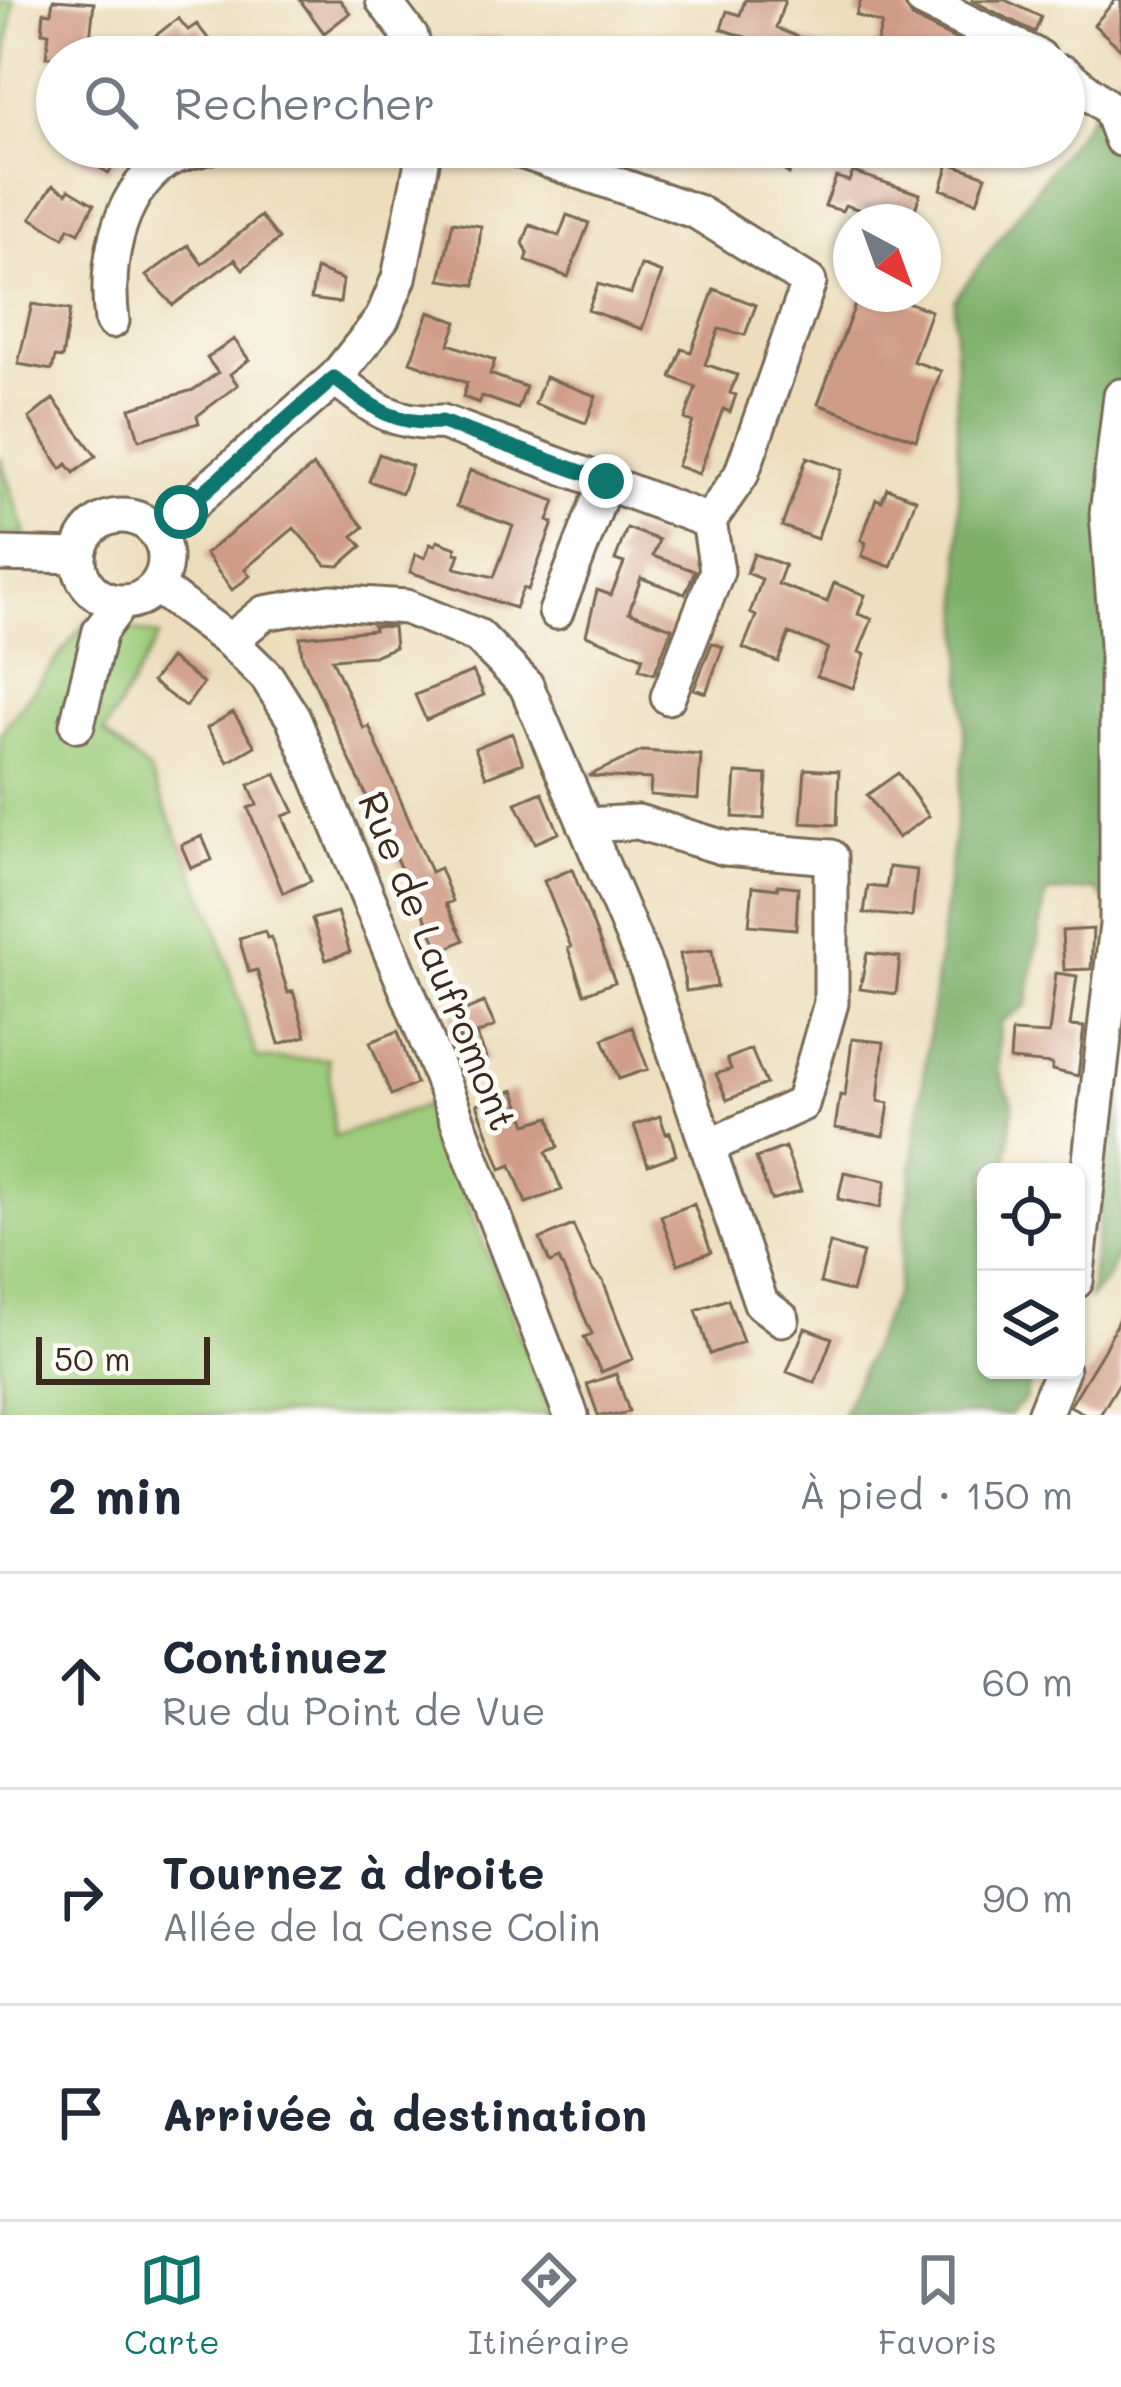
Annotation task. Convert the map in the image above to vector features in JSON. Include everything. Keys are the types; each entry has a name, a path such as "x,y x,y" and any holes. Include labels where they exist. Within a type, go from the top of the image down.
{"street":[{"path":"383,0 410,36"},
{"path":"923,0 997,36"},
{"path":"1085,89 1110,109 1121,139"},
{"path":"112,321 107,285 116,235 152,168"},
{"path":"158,533 334,378 382,319 399,278 420,168"},
{"path":"570,168 697,212 809,282 741,475 709,521 717,571 668,697"},
{"path":"334,378 386,416 414,424 442,422 709,521"},
{"path":"1077,1271 1117,925 1117,644 1107,514 1121,396"},
{"path":"556,612 606,481"},
{"path":"113,516 129,516 158,533 166,563 157,586 145,596 121,603 90,589 78,556 87,533 113,516"},
{"path":"0,554 78,556"},
{"name":"Rue de Laufromont","path":"157,586 230,641 267,677 293,718 413,1005 572,1415"},
{"path":"230,641 264,613 331,602 406,607 478,636 526,685 647,970 761,1303 782,1318"},
{"path":"77,725 100,631 121,603"},
{"path":"586,825 638,822 725,848 831,857 831,1003 802,1104 707,1147"},
{"path":"1044,1415 1058,1379"}],"green space":[{"path":"0,0 14,0 0,103"},
{"path":"1121,74 1121,913 1095,890 1046,893 1027,1005 1000,1022 998,1070 1013,1104 1007,1163 977,1163 977,1379 1029,1379 1025,1400 1009,1415 842,1415 897,1289 965,748 954,300 1052,168 1085,168 1085,123"},
{"path":"0,457 26,535 0,534"},
{"path":"88,619 159,636 104,733 149,771 214,919 257,1059 328,1059 334,1137 428,1105 551,1415 0,1415 0,734"},
{"path":"1121,1028 1121,1243 1109,1276 1089,1299"}],"building":[{"path":"53,0 94,3 90,36 49,36 42,32 44,12 51,13"},
{"path":"300,0 340,0 350,13 324,33"},
{"path":"745,0 785,0 776,28 795,36 742,36 721,29 727,11 740,15"},
{"path":"861,0 902,0 913,18 949,36 879,36 882,24 856,15"},
{"path":"971,0 1005,0 1041,17 1035,32"},
{"path":"1115,0 1121,0 1121,49 1094,25"},
{"path":"178,18 188,30 197,24 206,36 155,36"},
{"path":"947,168 986,176 977,202 941,189"},
{"path":"853,172 920,194 917,204 825,206 836,177 849,181"},
{"path":"53,185 94,204 79,233 69,228 64,238 31,218"},
{"path":"567,215 589,223 568,277 526,261 523,243 530,225 559,236"},
{"path":"261,216 279,239 243,269 235,259 173,305 146,276 188,245 202,264"},
{"path":"453,222 481,226 475,285 440,280"},
{"path":"641,265 662,273 642,329 588,310 598,284 631,294"},
{"path":"316,269 343,280 340,303 311,299"},
{"path":"714,289 756,305 745,335 719,329 705,364 737,375 730,393 736,395 730,412 723,409 699,474 677,466 693,422 685,419 696,387 671,377 682,349 691,352"},
{"path":"32,304 70,310 62,358 55,357 52,370 18,364"},
{"path":"429,312 457,322 449,344 495,360 490,374 526,387 518,409 482,396 479,403 463,397 467,383 410,362"},
{"path":"852,312 931,312 913,361 941,371 916,440 818,404"},
{"path":"234,339 249,360 230,374 238,385 197,416 199,423 139,440 130,408 193,390 218,373 207,358"},
{"path":"545,377 596,396 586,423 535,404"},
{"path":"53,399 96,456 74,473 67,464 61,469 29,418"},
{"path":"379,454 412,466 402,493 369,481"},
{"path":"807,457 842,470 817,539 782,526"},
{"path":"313,466 364,527 353,536 362,546 339,566 326,565 294,528 245,569 250,576 232,590 205,554"},
{"path":"470,470 555,501 548,521 553,523 528,590 523,588 515,608 410,572 416,554 425,558 430,544 435,546 437,541 460,554 455,568 494,577 513,526 457,506"},
{"path":"887,488 916,499 891,567 862,556 866,543 861,540 876,499 882,501"},
{"path":"627,528 659,540 653,556 695,571 685,594 641,578 629,612 672,628 654,674 639,669 643,657 586,635 597,590 611,595 624,563 615,560"},
{"path":"754,554 785,565 778,584 827,602 834,583 865,595 858,614 872,619 859,652 865,654 853,688 817,676 828,648 789,633 778,662 743,648 756,616 750,613 762,579 747,573"},
{"path":"373,626 393,627 395,647 374,656 332,659 364,729 369,726 431,872 440,868 453,901 446,904 464,940 440,952 302,656 300,637 374,630"},
{"path":"712,643 723,647 706,693 694,689"},
{"path":"170,658 203,683 186,707 152,682"},
{"path":"473,671 484,695 426,720 415,695"},
{"path":"233,712 255,746 228,762 207,728"},
{"path":"512,733 523,763 486,777 475,748"},
{"path":"642,751 701,755 698,799 650,795 651,779 588,776"},
{"path":"805,769 839,771 837,825 801,823"},
{"path":"736,773 767,775 764,819 733,817"},
{"path":"898,773 929,816 898,838 867,795"},
{"path":"276,774 294,812 283,816 311,881 283,893 248,808 257,805 249,785"},
{"path":"542,792 559,833 535,843 516,803"},
{"path":"202,836 212,860 191,868 181,845"},
{"path":"889,867 917,870 912,917 864,913 868,886 886,888"},
{"path":"572,869 615,982 584,994 544,881"},
{"path":"778,885 798,887 796,929 749,925 753,886 778,889"},
{"path":"337,912 350,952 326,960 312,919"},
{"path":"1093,929 1091,969 1064,970 1062,931"},
{"path":"265,931 288,993 293,991 306,1036 279,1044 257,970 249,972 239,938"},
{"path":"712,950 717,987 686,991 680,954"},
{"path":"867,953 900,957 896,994 860,989"},
{"path":"1056,973 1077,976 1070,1026 1084,1027 1078,1076 1052,1070 1052,1064 1010,1060 1012,1032 1049,1034"},
{"path":"484,1002 495,1026 477,1034 487,1060 470,1066 451,1016"},
{"path":"632,1027 648,1069 619,1079 603,1039"},
{"path":"398,1031 416,1084 391,1095 370,1042"},
{"path":"852,1039 884,1042 878,1101 889,1103 884,1136 835,1128 840,1095 845,1096"},
{"path":"751,1049 766,1084 727,1100 716,1074 731,1069 727,1059"},
{"path":"514,1090 527,1124 550,1117 558,1147 546,1152 562,1190 526,1203 511,1165 501,1169 477,1104"},
{"path":"660,1116 676,1155 648,1165 634,1125"},
{"path":"785,1147 801,1191 771,1200 756,1158"},
{"path":"844,1172 886,1181 880,1208 838,1199"},
{"path":"694,1204 711,1252 678,1264 661,1216"},
{"path":"573,1225 593,1271 603,1281 633,1359 601,1372 584,1337 592,1334 559,1259 550,1263 540,1239"},
{"path":"830,1243 863,1253 852,1292 820,1283"},
{"path":"728,1299 743,1342 710,1354 696,1310"},
{"path":"1121,1314 1121,1380 1100,1415 1087,1415 1070,1406"},
{"path":"805,1328 832,1338 815,1383 787,1372"},
{"path":"616,1374 629,1411 598,1415 587,1384"}],"route":[{"path":"181,512 334,378 386,416 414,424 442,422 606,481"}]}
